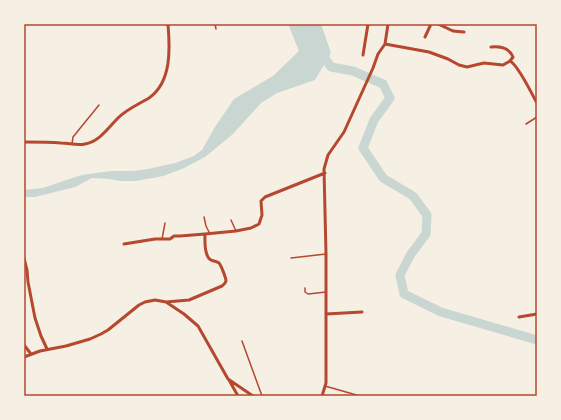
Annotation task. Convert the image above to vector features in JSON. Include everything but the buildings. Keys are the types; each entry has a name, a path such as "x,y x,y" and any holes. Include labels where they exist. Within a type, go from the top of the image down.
{"street":[{"path":"24,142 83,145 90,143 96,140 119,117 150,97 156,92 165,76 168,63 168,24"},
{"path":"363,55 368,24"},
{"path":"322,396 326,376 324,169 328,155 344,132 378,54 385,44 388,24"},
{"path":"425,37 431,24"},
{"path":"438,24 453,31 464,32"},
{"path":"385,44 429,52 467,67 484,63 503,65 510,61 513,57 511,52 504,47 491,47"},
{"path":"510,61 519,72 537,103"},
{"path":"124,244 155,239 170,239 174,236 210,234 251,228 259,224 262,214 261,201 265,197 325,173"},
{"path":"24,357 47,349 66,346 90,339 101,334 145,302 155,300 166,302 189,300 225,284 226,279 220,264 208,259 205,247 206,234"},
{"path":"24,258 35,318 47,349"},
{"path":"166,302 198,326 238,396"},
{"path":"326,314 362,312"},
{"path":"519,317 537,314"},
{"path":"24,345 31,354"},
{"path":"228,378 253,396"}],"lane":[{"path":"215,24 216,29"},
{"path":"72,144 73,137 99,105"},
{"path":"526,124 537,117"},
{"path":"204,217 210,234"},
{"path":"231,220 236,231"},
{"path":"162,239 165,223"},
{"path":"291,258 326,254"},
{"path":"305,288 305,292 308,294 326,292"},
{"path":"242,341 262,396"},
{"path":"325,385 360,396"}],"shaded area":[{"path":"288,24 321,24 331,53 315,80 277,93 261,103 233,134 205,157 182,169 163,176 136,181 92,178 75,187 35,197 24,197 24,190 43,188 78,176 112,171 134,171 148,169 175,163 194,156 202,150 215,127 234,99 273,76 299,51"}],"waterway":[{"path":"321,52 331,67 353,71 383,84 390,98 374,120 363,148 383,178 413,196 427,215 426,234 411,254 400,275 404,294 441,312 537,340"}]}
